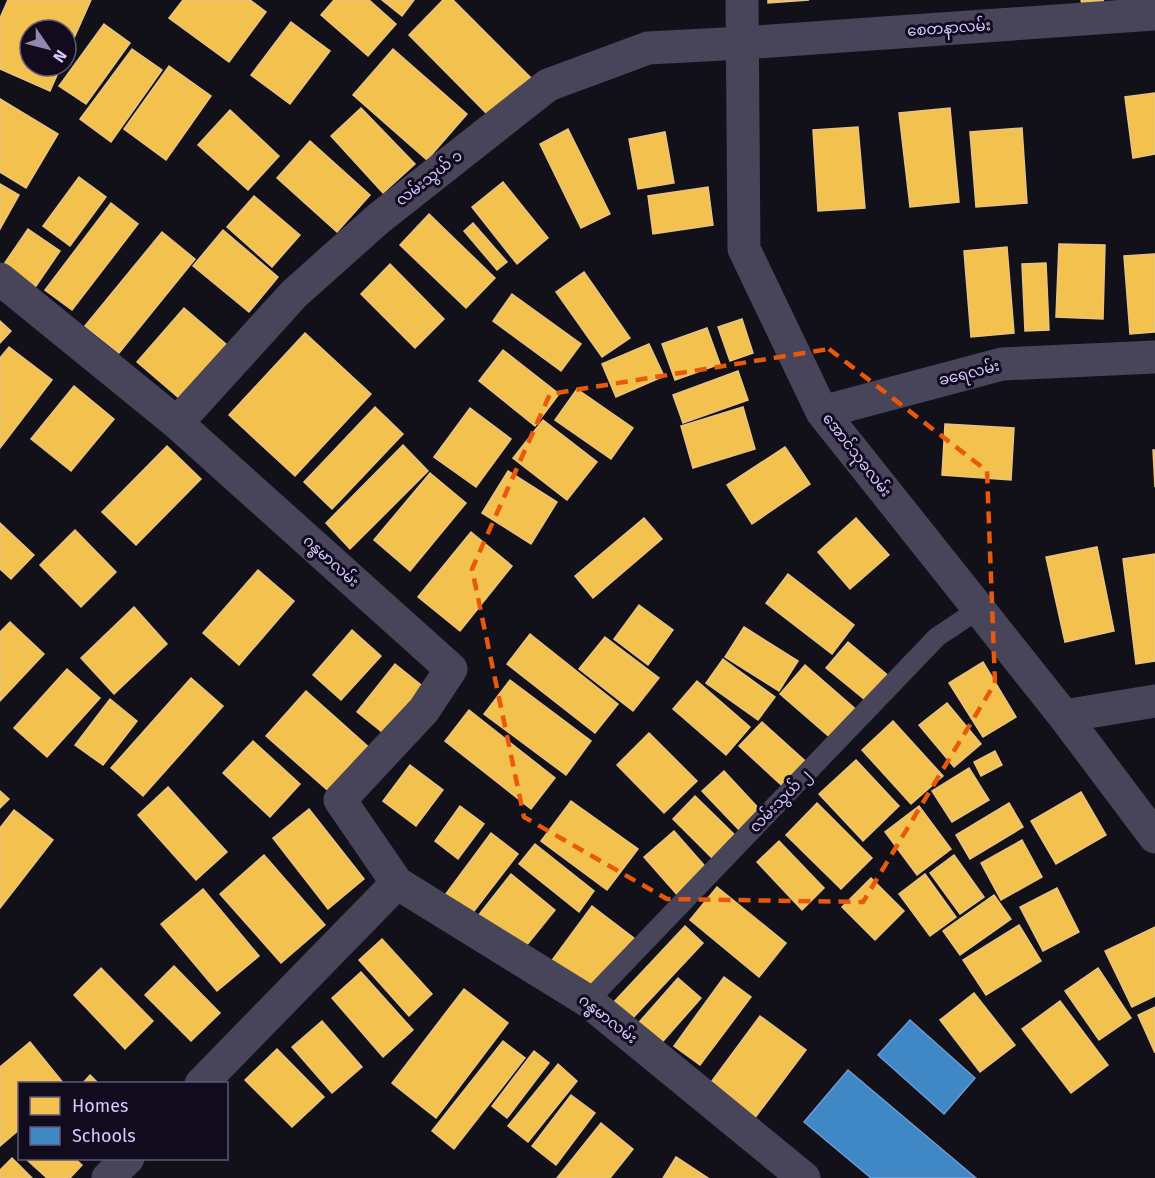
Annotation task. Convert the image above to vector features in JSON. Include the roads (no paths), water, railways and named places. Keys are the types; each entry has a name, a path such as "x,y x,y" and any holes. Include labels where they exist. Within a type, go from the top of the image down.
{"street":[{"name":"အောင်သုခလမ်း","path":"742,0 744,249 822,412 1064,716 1155,837"},
{"name":"စေတနာလမ်း","path":"742,43 1155,14"},
{"name":"လမ်းသွယ် ၁","path":"177,423 294,294 378,219 548,85 648,48 742,43"},
{"name":"ဂန္ဓမာလမ်း","path":"0,279 177,423 451,669 424,710 340,800 397,883 588,1001 804,1178"},
{"name":"ခရေလမ်း","path":"822,412 1002,364 1155,357"},
{"path":"1064,716 1155,700"},
{"path":"202,1082 397,883"},
{"path":"108,1178 126,1160"}],"lane":[{"name":"လမ်းသွယ် ၂","path":"588,1001 937,636 979,609"}]}
